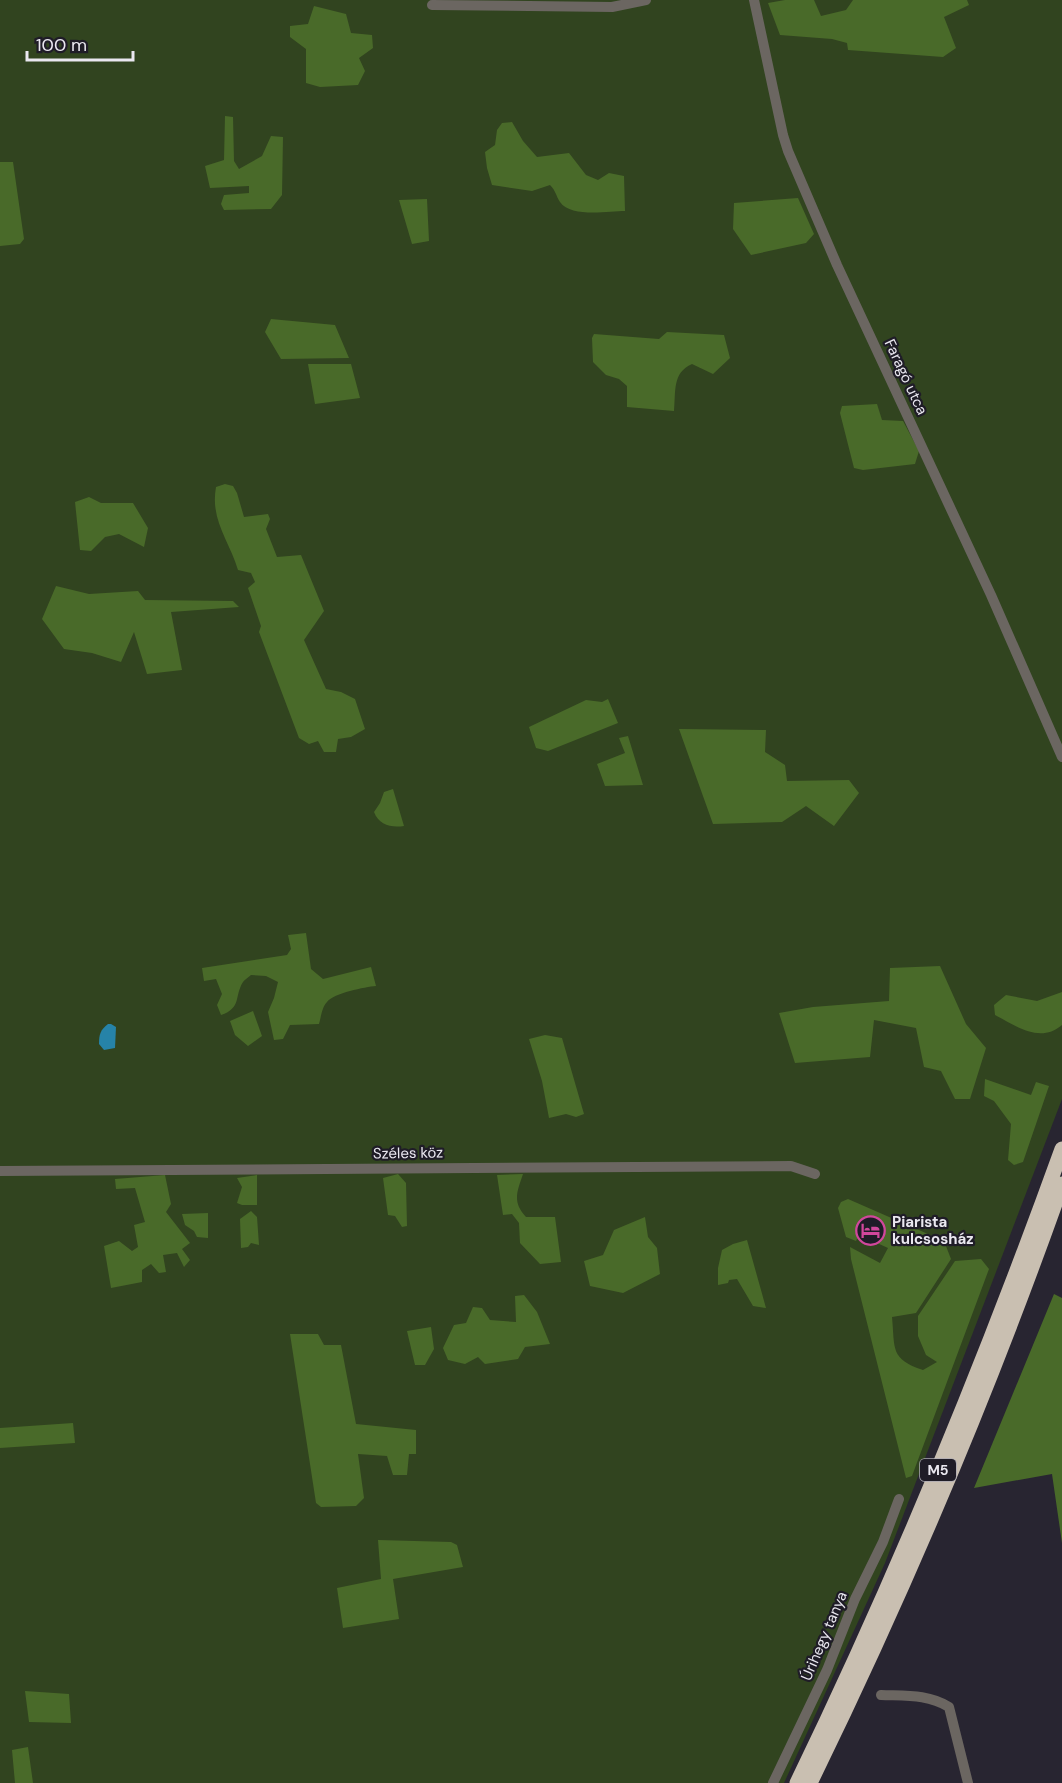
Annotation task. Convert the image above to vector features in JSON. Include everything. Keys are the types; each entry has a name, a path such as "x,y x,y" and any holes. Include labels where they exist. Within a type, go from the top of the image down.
{"highway":[{"name":"M5","path":"796,1783 856,1658 948,1446 1013,1282 1062,1149"},
{"name":"M5","path":"810,1783 900,1590 1004,1337 1062,1184"}],"street":[{"path":"432,5 611,4 646,0"},
{"name":"Faragó utca","path":"754,0 788,151 837,265 992,595 1062,757"},
{"name":"Széles köz","path":"0,1171 791,1166 814,1174"},
{"name":"Úrihegy tanya","path":"773,1783 827,1670 855,1599 883,1542 899,1498"},
{"path":"881,1695 927,1696 949,1707 969,1783"}],"green space":[{"path":"0,0 1062,0 1062,1099 885,1563 784,1783 0,1783"},
{"path":"785,0 814,0 821,16 846,10 853,0 967,0 969,5 944,17 956,48 943,57 848,50 847,43 832,39 780,35 768,3"},
{"path":"314,6 346,14 351,33 372,35 373,48 359,58 365,71 358,85 320,87 306,83 306,49 290,37 290,26 308,24"},
{"path":"225,116 233,117 234,161 239,169 262,156 271,136 283,137 282,195 271,209 224,210 221,204 224,195 249,193 249,186 210,188 205,166 224,160"},
{"path":"512,122 523,141 537,157 569,153 586,175 598,180 609,173 624,176 625,211 581,212 572,210 560,202 550,185 532,191 492,185 485,152 495,145 497,130 502,123"},
{"path":"0,162 13,162 24,239 20,244 0,246"},
{"path":"798,198 814,234 806,243 751,255 733,229 734,203"},
{"path":"427,199 429,241 412,244 399,200"},
{"path":"271,319 335,325 349,358 281,359 265,332"},
{"path":"667,332 724,335 730,358 713,374 692,364 681,372 676,383 674,411 627,407 627,386 619,379 606,375 593,362 592,338 594,334 659,339"},
{"path":"308,364 351,364 360,398 315,404"},
{"path":"877,404 882,420 903,421 919,451 915,464 863,470 854,468 840,413 842,406"},
{"path":"225,484 233,486 244,517 268,514 270,519 266,529 277,557 301,555 324,611 304,640 326,689 341,692 355,699 365,729 351,737 338,739 336,752 324,752 318,741 309,744 299,738 259,632 261,626 248,588 255,582 251,573 238,570 218,520 216,487"},
{"path":"89,497 101,503 133,503 148,528 144,547 119,534 105,537 91,551 80,550 75,502"},
{"path":"56,586 89,594 138,591 145,600 233,601 239,607 171,612 182,670 147,674 134,632 121,662 92,653 64,649 42,619"},
{"path":"608,699 618,723 548,751 536,748 529,727 586,700 602,702"},
{"path":"679,729 766,730 765,752 785,765 787,781 849,780 859,793 834,826 806,806 782,822 713,824"},
{"path":"628,736 643,785 605,786 597,764 625,753 619,738"},
{"path":"393,789 404,826 386,825 374,812 384,792"},
{"path":"306,933 311,969 323,979 371,967 376,986 336,996 327,1002 319,1024 290,1025 283,1039 274,1040 268,1012 278,982 266,976 251,975 246,979 240,987 235,1005 221,1015 217,1005 222,994 216,979 204,981 202,968 287,955 291,949 288,935"},
{"path":"940,966 966,1024 986,1048 970,1099 955,1099 941,1071 924,1067 916,1028 874,1020 870,1057 795,1063 779,1013 813,1007 889,1001 890,968"},
{"path":"1062,992 1062,1025 1054,1030 1045,1033 1028,1031 995,1015 994,1005 1006,995 1037,1001"},
{"path":"253,1011 262,1036 248,1046 235,1035 230,1021"},
{"path":"545,1035 562,1038 584,1114 576,1117 566,1114 549,1118 542,1081 529,1039"},
{"path":"985,1079 1031,1095 1036,1082 1049,1086 1023,1162 1014,1165 1008,1160 1011,1124 994,1101 984,1096"},
{"path":"398,1174 406,1183 407,1226 402,1227 395,1216 388,1215 383,1178"},
{"path":"523,1174 517,1202 526,1217 555,1217 561,1262 540,1264 520,1243 519,1223 512,1214 503,1215 497,1175"},
{"path":"165,1175 171,1204 166,1212 190,1243 182,1249 190,1260 184,1267 177,1253 163,1255 166,1272 159,1273 151,1264 142,1270 142,1282 111,1288 104,1246 119,1241 132,1251 138,1247 134,1225 145,1222 135,1188 116,1189 115,1179"},
{"path":"257,1175 257,1205 237,1203 242,1187 237,1178"},
{"path":"848,1199 944,1241 951,1259 916,1313 892,1317 896,1351 899,1357 912,1366 923,1370 937,1362 926,1355 918,1336 918,1316 955,1261 981,1259 989,1269 912,1476 906,1478 851,1259 850,1247 880,1263 888,1248 877,1243 884,1227 867,1219 856,1241 846,1237 838,1208 841,1202"},
{"path":"251,1211 257,1217 259,1245 251,1243 248,1247 241,1248 240,1219"},
{"path":"208,1213 208,1238 197,1237 194,1231 185,1225 182,1214"},
{"path":"645,1217 648,1237 657,1248 660,1274 623,1293 590,1286 584,1261 603,1255 614,1230"},
{"path":"747,1240 766,1308 753,1306 737,1279 718,1285 718,1268 722,1250"},
{"path":"1054,1294 1062,1298 1062,1543 1052,1474 974,1488"},
{"path":"524,1295 537,1312 550,1344 525,1347 518,1359 485,1364 478,1357 465,1364 448,1360 443,1348 454,1325 466,1323 473,1307 482,1308 490,1320 516,1322 515,1296"},
{"path":"431,1327 434,1349 425,1365 415,1365 407,1331"},
{"path":"290,1334 318,1334 324,1345 341,1345 356,1424 416,1430 416,1454 409,1454 407,1475 393,1475 387,1456 358,1454 364,1498 356,1506 321,1507 316,1503"},
{"path":"73,1423 75,1443 0,1448 0,1428"},
{"path":"378,1540 451,1542 457,1545 463,1567 393,1579 399,1619 343,1628 337,1588 381,1579"},
{"path":"25,1691 69,1694 71,1723 29,1722"},
{"path":"28,1747 33,1783 15,1783 12,1750"}],"water":[{"path":"108,1024 116,1027 115,1048 104,1050 99,1044 99,1038"}],"place":[{"name":"Piarista kulcsosház","path":"871,1231"}]}
